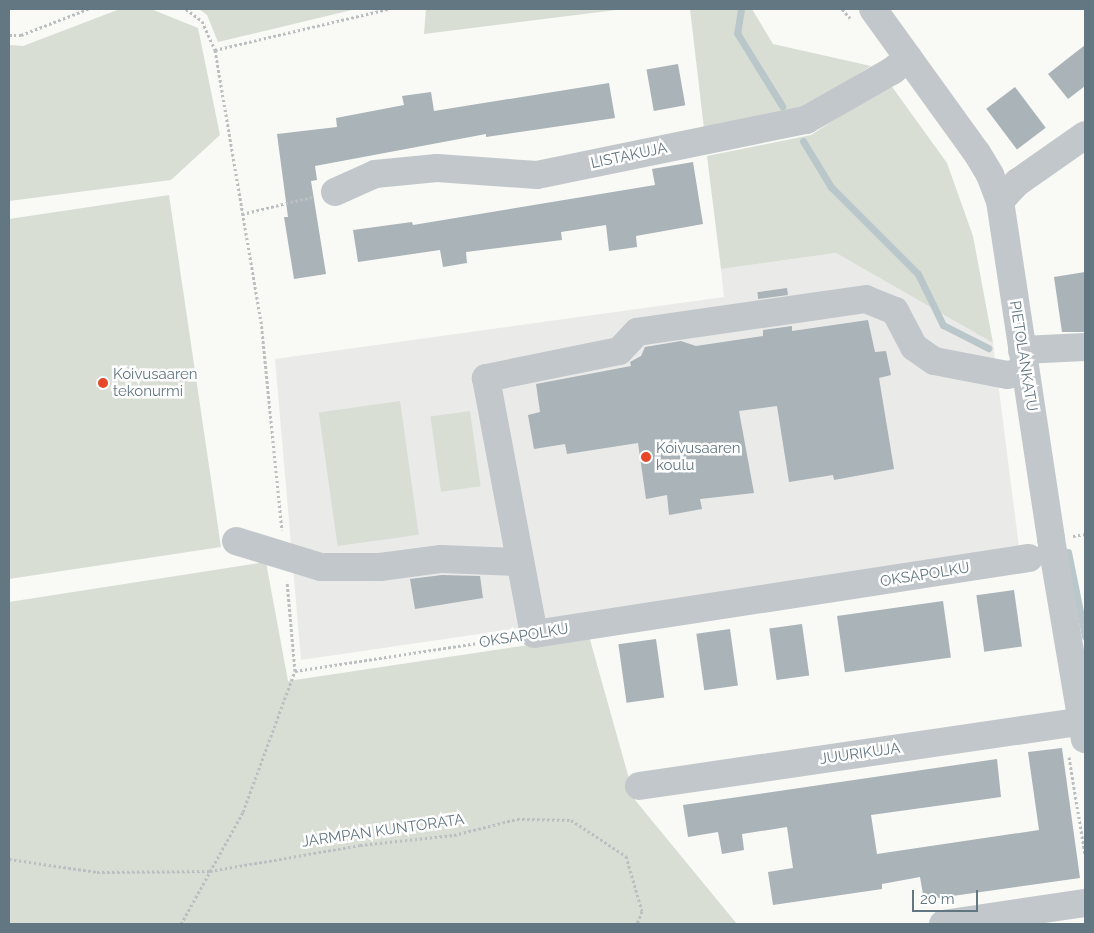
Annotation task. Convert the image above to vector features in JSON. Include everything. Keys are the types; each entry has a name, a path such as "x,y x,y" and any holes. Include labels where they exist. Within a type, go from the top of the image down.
{"street":[{"name":"PIETOLANKATU","path":"873,9 977,152 990,175 1000,201 1079,727"},
{"name":"LISTAKUJA","path":"334,192 374,174 437,168 537,175 806,120 892,71 908,58"},
{"path":"1000,201 1018,182 1085,135"},
{"path":"534,634 486,378 619,351 637,332 866,298 895,311 914,347 934,361 1007,375 1024,361 1085,347"},
{"path":"236,541 321,567 380,567 441,559 519,562"},
{"name":"OKSAPOLKU","path":"534,634 1028,558"},
{"name":"JUURIKUJA","path":"638,786 1079,727"},
{"path":"943,924 1085,903"}],"path":[{"path":"9,35 21,35 88,9"},
{"path":"181,924 243,812 295,671 261,321 215,50 202,22 186,9"},
{"path":"215,50 389,9"},
{"path":"242,214 334,192"},
{"name":"OKSAPOLKU","path":"295,671 534,634"},
{"path":"1079,727 1085,855"},
{"name":"JARMPAN KUNTORATA","path":"9,858 97,872 210,872 360,845 454,835 517,819 571,820 626,856 642,911 637,924"}],"shaded area":[{"path":"120,9 151,9 198,28 220,135 171,180 9,201 9,45 23,46"},
{"path":"199,9 356,9 218,42 207,15"},
{"path":"426,9 624,9 424,34"},
{"path":"690,9 752,9 773,44 871,66 801,110 704,129"},
{"path":"890,84 947,163 973,236 993,343 836,253 721,269 707,156 811,135"},
{"name":"Koivusaaren tekonurmi","path":"169,195 221,547 9,579 9,219"},
{"name":"Koivusaaren koulu","path":"836,253 993,343 1020,555 301,660 275,359 724,297 721,269"},
{"path":"400,401 419,535 338,546 319,412"},
{"path":"470,411 481,486 441,492 430,417"},
{"path":"266,562 288,681 589,636 635,800 737,924 9,924 9,602"}],"building":[{"path":"1085,45 1085,86 1068,99 1048,74"},
{"path":"678,64 685,105 654,111 646,70"},
{"path":"609,83 615,118 486,137 486,134 315,166 317,180 311,181 326,274 294,279 284,217 288,217 277,134 337,127 336,118 404,105 402,96 431,92 434,111"},
{"path":"1015,87 1046,128 1017,149 986,109"},
{"path":"693,162 703,224 636,236 637,247 609,251 606,225 561,232 562,240 466,252 467,263 443,267 440,250 358,262 353,230 412,222 413,225 655,185 652,169"},
{"path":"1085,272 1085,332 1062,332 1054,277"},
{"path":"787,288 788,295 758,299 757,292"},
{"path":"868,320 875,352 886,351 891,375 879,378 894,469 834,480 833,475 789,482 777,406 739,411 754,493 700,499 702,509 669,515 667,495 646,499 638,443 567,454 565,444 534,449 528,415 540,412 536,384 631,366 630,362 641,356 645,347 681,341 696,346 763,336 763,330 792,326 792,331"},
{"path":"442,575 480,576 483,598 415,609 410,579"},
{"path":"1014,590 1022,646 984,652 976,595"},
{"path":"943,601 951,657 845,672 837,616"},
{"path":"802,624 809,675 777,680 769,629"},
{"path":"730,629 738,685 704,690 696,634"},
{"path":"656,639 664,697 627,703 618,644"},
{"path":"1062,748 1080,878 924,900 920,877 882,884 882,889 773,905 768,872 793,868 787,827 742,834 744,850 722,854 718,832 688,837 683,805 997,759 1001,797 871,815 877,854 1039,830 1028,752"}],"waterway":[{"path":"741,9 737,33 782,106"},
{"path":"803,141 831,187 918,274 943,325 988,348"},
{"path":"1068,552 1085,636"}],"place":[{"name":"Koivusaaren tekonurmi","path":"103,383"},
{"name":"Koivusaaren koulu","path":"646,457"}]}
